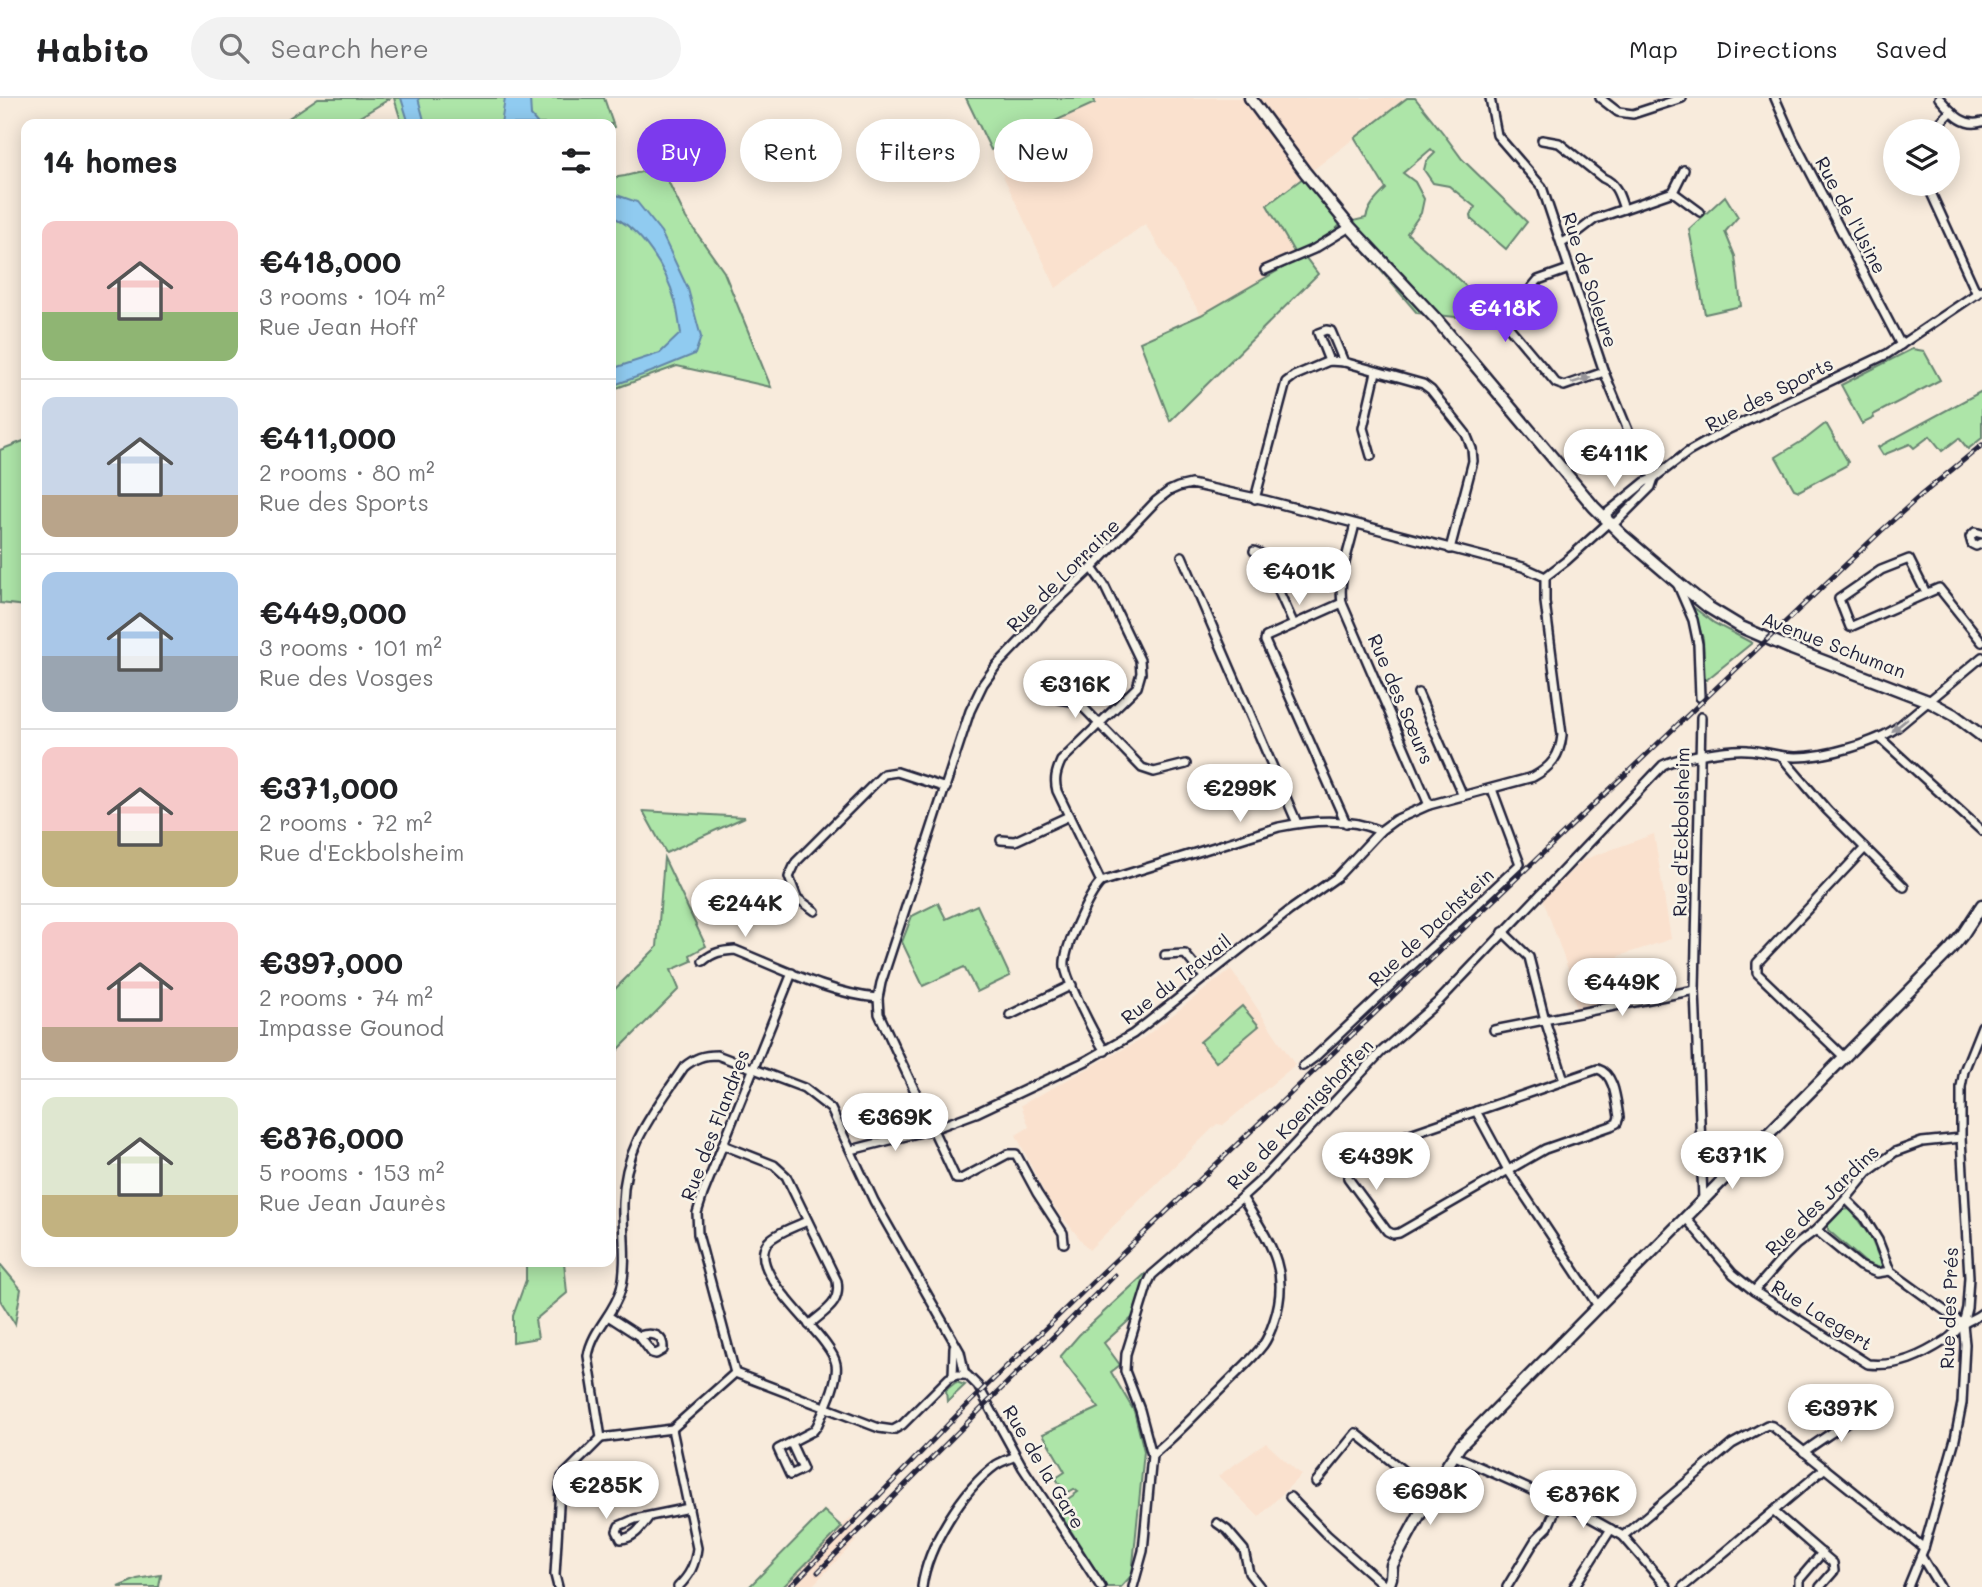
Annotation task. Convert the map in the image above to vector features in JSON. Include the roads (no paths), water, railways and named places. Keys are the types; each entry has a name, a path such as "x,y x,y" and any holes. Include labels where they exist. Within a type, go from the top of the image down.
{"main road":[{"path":"1250,98 1350,227 1437,320 1608,523 1676,582"},
{"name":"Avenue Schuman","path":"1676,582 1708,607 1757,635 1928,701 1954,715 1982,736"},
{"path":"1387,1587 1392,1565 1453,1455 1950,950 1982,905"}],"street":[{"name":"Rue de Soleure","path":"1490,98 1497,135 1542,187 1604,372 1634,445 1654,478"},
{"path":"1600,98 1618,112 1633,114 1682,98"},
{"name":"Rue de l'Usine","path":"1775,98 1793,139 1901,345"},
{"path":"1939,98 1965,122 1972,125 1982,122"},
{"path":"1943,119 1951,111"},
{"path":"1542,139 1559,143 1603,178 1611,181 1624,209"},
{"path":"1562,243 1595,219 1673,192 1684,170"},
{"path":"1673,192 1700,212"},
{"path":"1933,196 1980,292"},
{"path":"1265,270 1314,249 1350,227"},
{"path":"1569,269 1538,279 1508,316 1508,326 1556,383 1564,386 1604,372"},
{"name":"Rue des Sports","path":"1608,523 1616,522 1651,487 1654,478 1688,452 1719,434 1887,354 1980,292"},
{"path":"1329,361 1318,333 1326,330 1331,331 1344,362"},
{"path":"1255,499 1286,382 1329,361 1344,362 1428,386 1466,434 1473,461 1450,549"},
{"path":"1371,456 1363,428 1376,372"},
{"name":"Rue de Lorraine","path":"878,998 970,711 983,684 1041,616 1168,491 1191,484 1523,567 1545,576"},
{"path":"1545,576 1608,523"},
{"name":"Rue des Sœurs","path":"1355,524 1340,589 1342,603 1429,805"},
{"path":"1982,534 1975,532 1970,537 1972,544 1976,546 1982,543"},
{"path":"1254,551 1262,554 1293,625"},
{"path":"1182,556 1297,823"},
{"path":"1926,593 1909,559 1881,570 1839,599 1850,627 1939,588 1982,642"},
{"path":"1092,568 1104,586 1140,660 1141,673 1137,687 1061,761 1056,772 1057,791 1101,882"},
{"name":"Rue du Travail","path":"851,1150 933,1129 976,1113 1105,1051 1133,1034 1289,911 1337,877 1380,831 1407,813 1533,777 1551,765 1561,748 1562,735 1545,601 1545,576"},
{"path":"1676,582 1693,620 1698,644 1700,697"},
{"path":"1342,603 1266,637 1265,641 1346,822"},
{"path":"1982,657 1899,726 1880,738 1982,831"},
{"path":"1418,693 1463,796"},
{"path":"1059,699 1078,702 1142,768 1154,772 1186,764"},
{"name":"Rue d'Eckbolsheim","path":"1701,717 1695,990 1703,1199"},
{"name":"Rue de Koenigshoffen","path":"1133,1587 1143,1551 1152,1455 1140,1410 1125,1371 1126,1354 1148,1283 1155,1272 1242,1197 1381,1052 1439,1001 1663,765 1678,759 1746,749 1781,756 1815,755 1880,738"},
{"path":"1781,756 1827,810 1904,887"},
{"path":"815,911 797,898 789,877 796,862 884,774 897,772 946,788"},
{"name":"Rue de Dachstein","path":"1303,1066 1520,864 1492,789"},
{"path":"1001,840 1015,841 1069,816"},
{"path":"1105,1051 1065,965 1068,949 1090,896 1101,882 1297,823 1326,820 1380,831"},
{"path":"1845,1058 1757,973 1757,963 1864,849"},
{"path":"1503,932 1529,957 1564,1080"},
{"path":"703,961 712,953 735,950 836,990 878,998 881,1019 956,1179 961,1179 1008,1154 1016,1154 1063,1233 1065,1243"},
{"path":"1165,955 1185,954 1205,978"},
{"name":"Rue des Flandres","path":"735,1374 698,1234 698,1213 792,973"},
{"path":"1010,1015 1072,985"},
{"path":"1494,1030 1695,990"},
{"name":"Rue des Prés","path":"1908,1587 1923,1552 1955,1439 1962,1403 1965,1344 1963,1324 1969,1278 1961,1087 1964,1071 1982,1026"},
{"path":"558,1587 555,1575 562,1478 601,1438 672,1429 735,1374 879,1428 893,1430 902,1425 953,1376 965,1375 960,1352 874,1201 831,1109 804,1088 717,1055 704,1055 684,1067 641,1131 626,1166 622,1201 622,1287 608,1316 590,1343 588,1356 601,1438"},
{"path":"1598,1069 1605,1071 1610,1077 1619,1117 1617,1123 1611,1126 1545,1149 1399,1233 1387,1231 1348,1178 1348,1163 1355,1153 1476,1111 1598,1069"},
{"path":"1476,1111 1508,1170 1598,1306"},
{"name":"Rue des Jardins","path":"1754,1291 1788,1252 1816,1230 1846,1199 1868,1172 1895,1152 1922,1142 1962,1138"},
{"path":"723,1145 774,1165 786,1176 837,1280 839,1291 836,1301 808,1325"},
{"path":"1152,1455 1247,1363 1264,1345 1270,1334 1282,1287 1276,1258 1242,1197"},
{"path":"1846,1199 1863,1216 1878,1240 1890,1271 1963,1324"},
{"name":"Rue Laegert","path":"1685,1217 1733,1274 1754,1291 1868,1364 1885,1366 1908,1361 1949,1339 1963,1324 1982,1313"},
{"path":"791,1443 817,1426 836,1376 836,1363 830,1349 778,1289 763,1259 768,1242 807,1221"},
{"path":"1816,1230 1860,1266 1877,1273 1890,1271"},
{"path":"608,1316 639,1336"},
{"path":"953,1376 954,1343"},
{"name":"Rue de la Gare","path":"965,1375 972,1378 978,1386 1016,1456 1101,1587"},
{"path":"1804,1452 1843,1427 1858,1412"},
{"path":"1623,1536 1732,1444 1767,1425 1772,1426 1825,1468 1923,1552 1940,1587"},
{"path":"672,1429 697,1548 695,1564 689,1576 678,1587"},
{"path":"1316,1482 1356,1433 1431,1493"},
{"path":"1453,1455 1556,1501 1623,1536 1667,1587"},
{"path":"922,1587 923,1575 942,1532 968,1492 994,1467 1016,1456"},
{"path":"1683,1587 1825,1468"},
{"path":"1290,1497 1326,1535 1387,1587"},
{"path":"1507,1587 1536,1539 1548,1527 1556,1501"},
{"path":"649,1517 689,1508"},
{"path":"1774,1512 1833,1563 1834,1571 1820,1587"},
{"path":"1217,1523 1227,1530 1244,1550 1249,1573 1260,1587"},
{"path":"1574,1587 1611,1529"},
{"path":"1799,1587 1799,1580 1822,1553"}],"water":[{"path":"401,98 418,98 424,119 407,119"},
{"path":"505,98 530,98 534,119 502,119"},
{"path":"616,195 637,202 661,232 688,289 701,337 695,354 616,384 616,367 660,353 681,333 676,305 666,276 651,251 633,230 616,219"}],"railway":[{"path":"790,1587 967,1405 1102,1273 1880,532 1982,445"},
{"path":"818,1572 1115,1275"}]}
